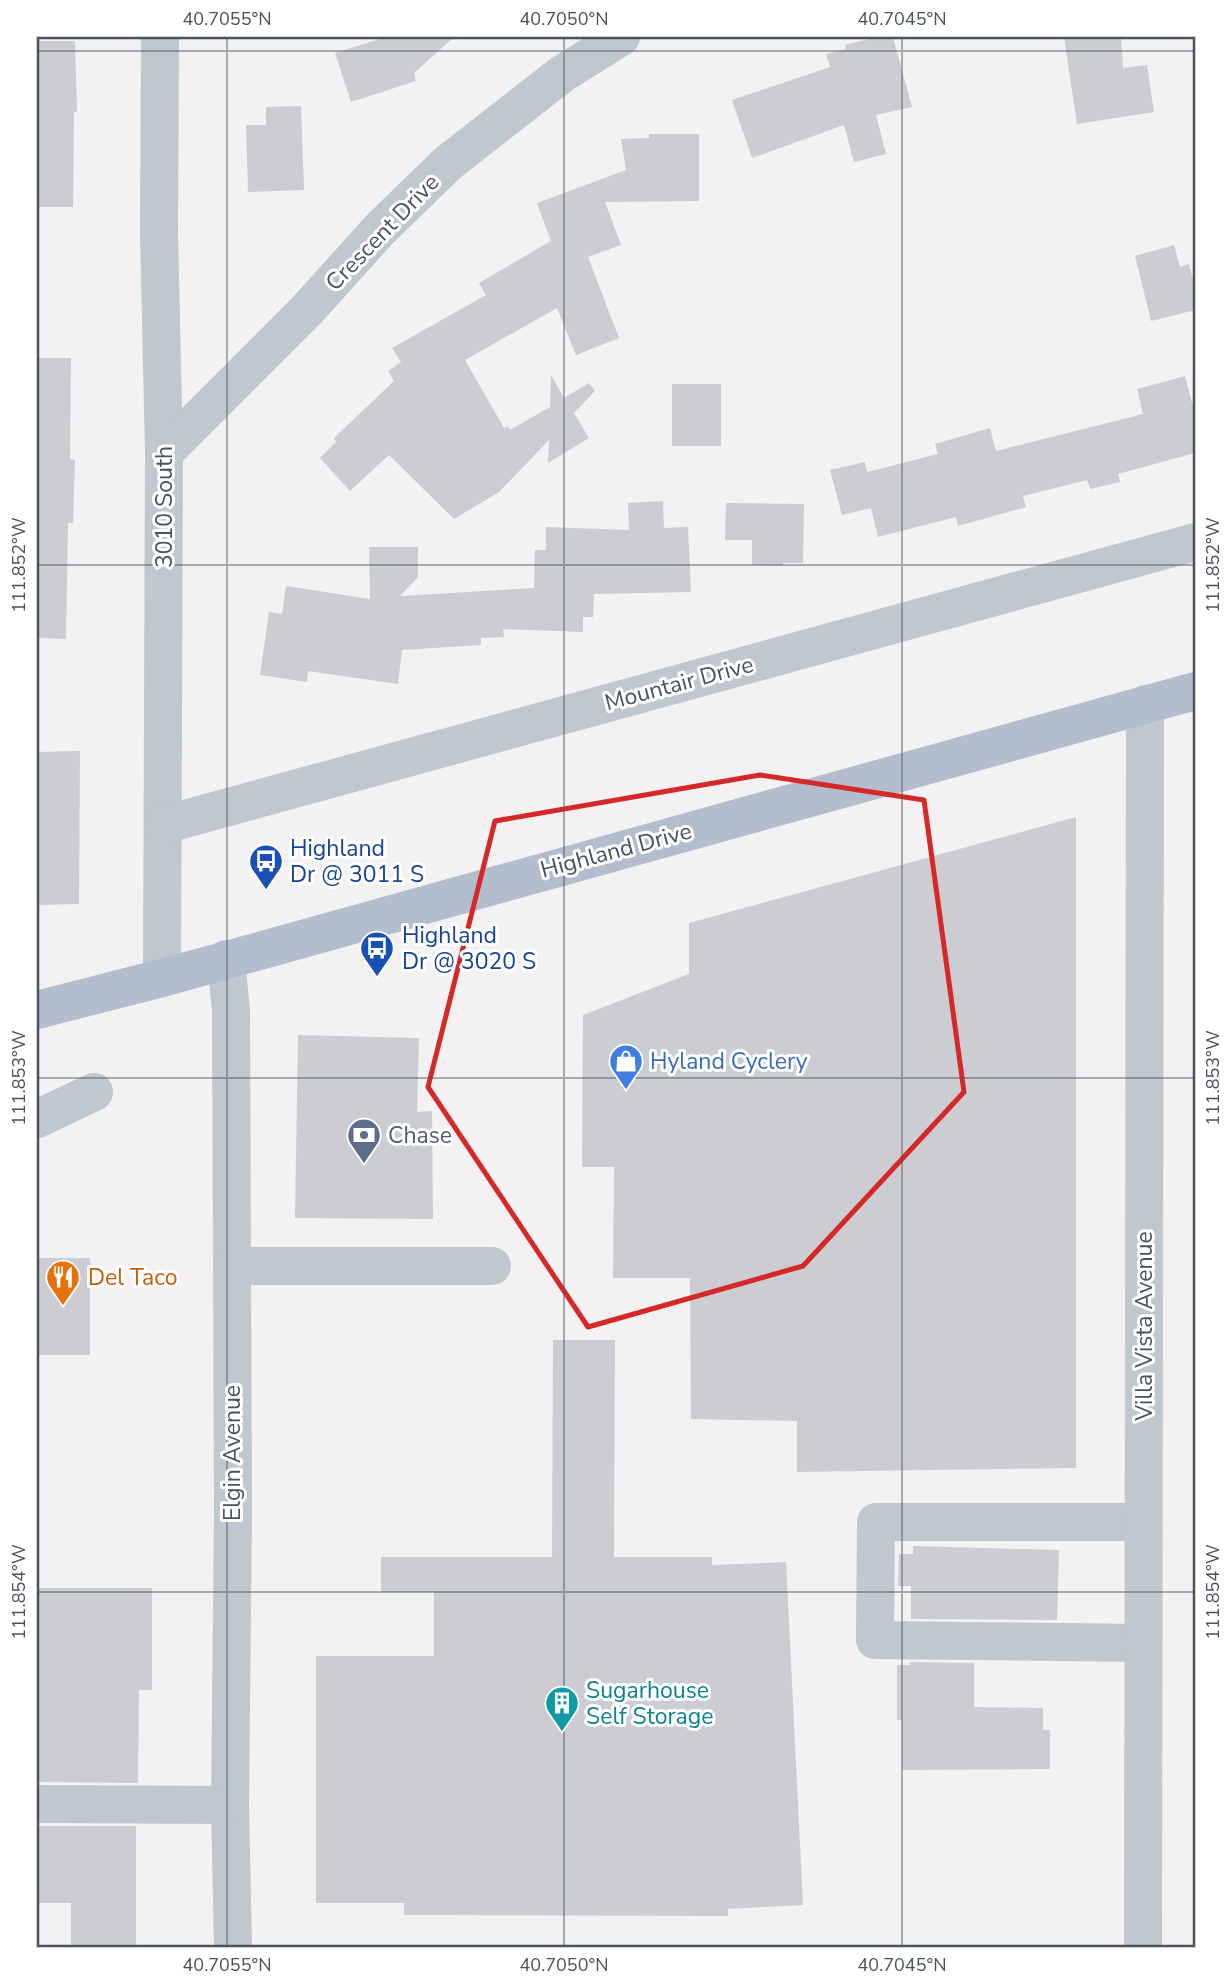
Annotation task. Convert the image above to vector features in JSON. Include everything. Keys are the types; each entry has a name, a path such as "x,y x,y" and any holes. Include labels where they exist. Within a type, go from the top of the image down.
{"main road":[{"name":"Highland Drive","path":"37,1010 162,978 1195,691"}],"street":[{"name":"3010 South","path":"160,37 159,232 164,453 162,978"},
{"name":"Crescent Drive","path":"164,453 307,310 380,229 448,163 562,74 621,37"},
{"name":"Mountair Drive","path":"163,825 1195,542"},
{"name":"Villa Vista Avenue","path":"1143,1947 1145,704"},
{"name":"Elgin Avenue","path":"226,959 231,1011 230,1805 233,1947"},
{"path":"37,1119 93,1092"},
{"path":"232,1266 492,1266"},
{"path":"1143,1522 876,1522 875,1640 1143,1643"},
{"path":"37,1804 230,1805"}],"highlighted area":[{"path":"760,775 924,800 964,1092 803,1266 588,1327 428,1087 495,821"}],"building":[{"path":"386,37 454,37 414,73 416,81 351,102 335,53"},
{"path":"877,37 893,37 912,107 876,115 886,154 854,162 844,125 752,158 732,100 830,67 826,54 846,49 845,45"},
{"path":"1064,37 1121,37 1123,68 1147,65 1154,112 1077,124"},
{"path":"37,41 75,41 77,112 74,112 73,207 37,207"},
{"path":"301,106 304,190 248,192 246,125 266,125 266,107"},
{"path":"649,134 699,134 699,201 605,202 621,245 588,257 619,338 576,355 557,308 465,360 504,428 508,426 510,430 550,407 551,375 564,398 589,383 595,391 574,413 589,438 548,463 549,440 499,492 454,519 389,455 350,491 320,458 336,442 334,438 394,381 388,371 401,362 392,348 486,295 479,283 551,241 537,203 626,170 621,139 649,138"},
{"path":"1174,245 1180,267 1189,264 1195,288 1195,310 1151,321 1135,256"},
{"path":"37,358 71,358 70,459 75,460 73,523 68,523 66,639 37,638"},
{"path":"1185,376 1195,414 1195,453 1118,474 1120,482 1090,489 1087,480 1023,496 1026,507 958,526 956,517 878,537 871,508 842,515 830,470 865,462 867,472 938,454 935,444 990,428 996,451 1143,414 1137,389"},
{"path":"672,384 721,384 721,446 672,446"},
{"path":"663,501 664,528 688,527 691,592 594,594 593,617 583,617 583,632 503,629 504,637 481,638 481,645 402,650 398,684 308,671 307,682 260,675 269,612 282,614 286,586 370,599 369,547 418,547 418,577 400,596 534,588 535,550 546,550 546,527 629,530 628,503"},
{"path":"726,503 804,504 803,563 783,563 783,566 752,565 752,540 725,540"},
{"path":"80,751 79,904 37,905 37,752"},
{"path":"1076,817 1076,1468 797,1472 797,1421 691,1419 690,1278 613,1278 614,1167 582,1167 583,1015 689,974 689,923"},
{"name":"Chase","path":"298,1035 419,1038 417,1112 432,1111 433,1219 295,1218"},
{"name":"Del Taco","path":"37,1258 90,1258 90,1355 37,1355"},
{"path":"553,1340 615,1340 614,1557 712,1557 712,1565 786,1562 803,1905 728,1909 728,1916 404,1915 404,1903 316,1903 316,1656 434,1656 434,1592 381,1592 381,1557 552,1557"},
{"path":"913,1546 1059,1550 1057,1620 911,1619 911,1586 898,1586 899,1554 913,1554"},
{"path":"37,1588 152,1588 152,1690 139,1690 138,1783 37,1782"},
{"path":"910,1662 974,1663 974,1707 1043,1708 1043,1730 1050,1730 1050,1769 902,1770 902,1720 897,1720 897,1665 910,1665"},
{"path":"37,1826 136,1826 136,1947 71,1947 71,1903 37,1903"}],"place":[{"name":"Highland Dr @ 3011 S","path":"266,891"},
{"name":"Highland Dr @ 3020 S","path":"377,978"},
{"name":"Hyland Cyclery","path":"626,1091"},
{"name":"Chase","path":"364,1165"},
{"name":"Del Taco","path":"63,1307"},
{"name":"Sugarhouse Self Storage","path":"562,1733"}]}
